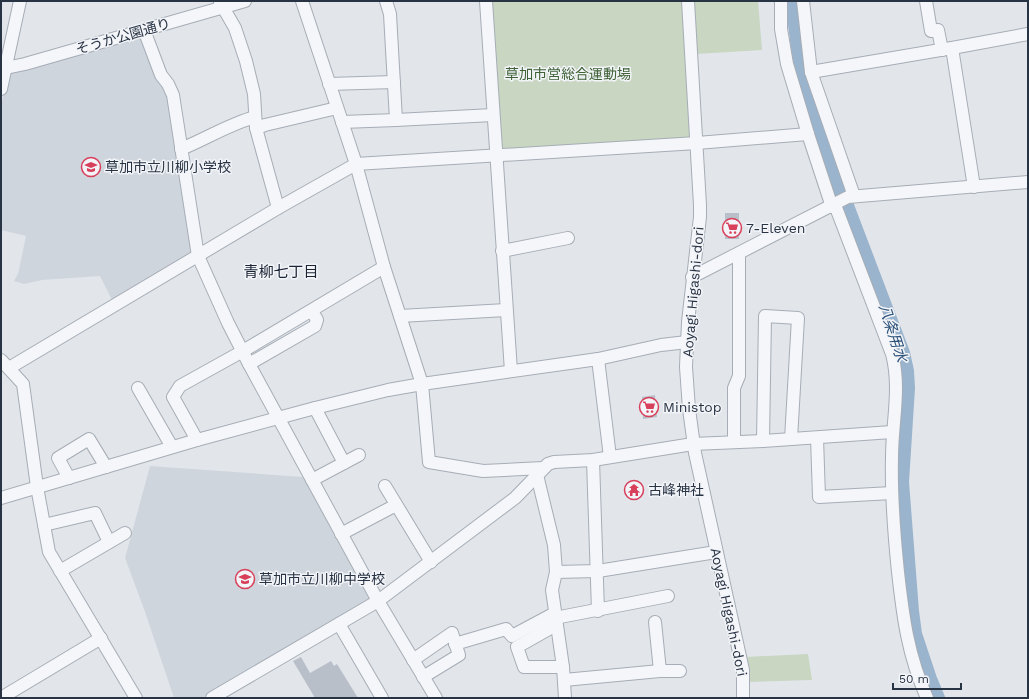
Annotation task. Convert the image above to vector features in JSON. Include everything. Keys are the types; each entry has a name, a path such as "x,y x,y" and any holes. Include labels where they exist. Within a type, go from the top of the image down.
{"street":[{"path":"1,90 3,69 20,1"},
{"name":"そうか公園通り","path":"3,69 144,30 221,4 246,1"},
{"path":"302,1 356,164 384,267 422,384 429,462 483,471 540,472"},
{"path":"386,1 390,14 396,120"},
{"path":"486,1 511,371"},
{"name":"Aoyagi Higashi-dori","path":"688,1 700,217 692,277 687,342 687,389 693,444 742,663 743,698"},
{"path":"781,1 781,29 787,64 808,134 833,206 896,367 896,404 892,432 892,493 896,550 903,618 914,662 927,698"},
{"path":"803,1 812,72 851,197"},
{"path":"926,1 931,31 938,30 947,49 974,187"},
{"path":"221,4 235,28 246,61 254,94 256,123 278,208"},
{"path":"144,30 161,75 168,84 173,95 198,256 228,323 249,364 378,601 423,677 430,696"},
{"path":"812,72 1028,34"},
{"path":"329,84 394,82"},
{"path":"181,149 244,120 265,125 337,108"},
{"path":"342,122 493,114"},
{"path":"136,698 49,552 37,487 23,384 5,364 198,256 278,208 356,164 808,134"},
{"path":"692,277 851,197 1028,182"},
{"path":"502,251 568,238"},
{"path":"734,442 734,388 740,376 739,254"},
{"path":"197,440 173,397 180,386 312,311 384,267"},
{"path":"400,316 506,310"},
{"path":"249,364 315,326 317,320 312,311"},
{"path":"763,441 765,316 798,318 790,440"},
{"path":"1,498 197,440 388,390 598,359 661,345 687,342"},
{"path":"598,359 610,457"},
{"path":"138,388 172,447"},
{"path":"315,408 344,463"},
{"path":"212,698 378,601 515,498 548,464 554,462 593,460 693,444 790,440 892,432"},
{"path":"817,438 819,497 892,493"},
{"path":"69,478 58,458 90,439 106,467"},
{"path":"312,480 359,455"},
{"path":"593,460 598,611"},
{"path":"540,472 554,545 556,572 552,590 563,667 565,698"},
{"path":"385,486 431,562"},
{"path":"342,534 396,505"},
{"path":"44,525 95,513 109,542"},
{"path":"60,571 124,533"},
{"path":"556,572 596,571 716,552"},
{"path":"455,644 506,629 512,636 556,619 668,596"},
{"path":"556,619 518,647 524,667 563,667"},
{"path":"655,622 660,671"},
{"path":"339,624 382,698"},
{"path":"413,660 452,633 459,655 423,677"},
{"path":"1,698 101,638"},
{"path":"564,680 660,671 680,671"}],"shaded area":[{"name":"草加市立川柳小学校","path":"143,31 170,96 196,255 112,300 100,276 42,280 24,284 14,281 18,274 26,236 1,230 1,105 9,72"},
{"name":"草加市立川柳中学校","path":"150,466 303,477 369,599 202,698 174,698 125,558"}],"green space":[{"name":"草加市営総合運動場","path":"490,1 683,1 692,138 499,150"},
{"path":"693,1 758,1 762,50 696,54"},
{"path":"808,654 812,680 749,682 745,657"}],"building":[{"path":"725,213 739,213 739,239 725,239"},
{"path":"655,395 657,417 643,419 642,397"},
{"path":"301,657 310,673 331,661 334,666 337,664 358,698 315,698 293,661"}],"waterway":[{"name":"八条用水","path":"793,1 804,86 840,190 902,353 906,371 907,388 901,482 911,611 914,634 937,698"}],"place":[{"name":"草加市立川柳小学校","path":"91,167"},
{"name":"7-Eleven","path":"732,228"},
{"name":"Ministop","path":"649,407"},
{"name":"古峰神社","path":"634,490"},
{"name":"草加市立川柳中学校","path":"245,579"}],"district":[{"name":"青柳七丁目","path":"281,272"}]}
